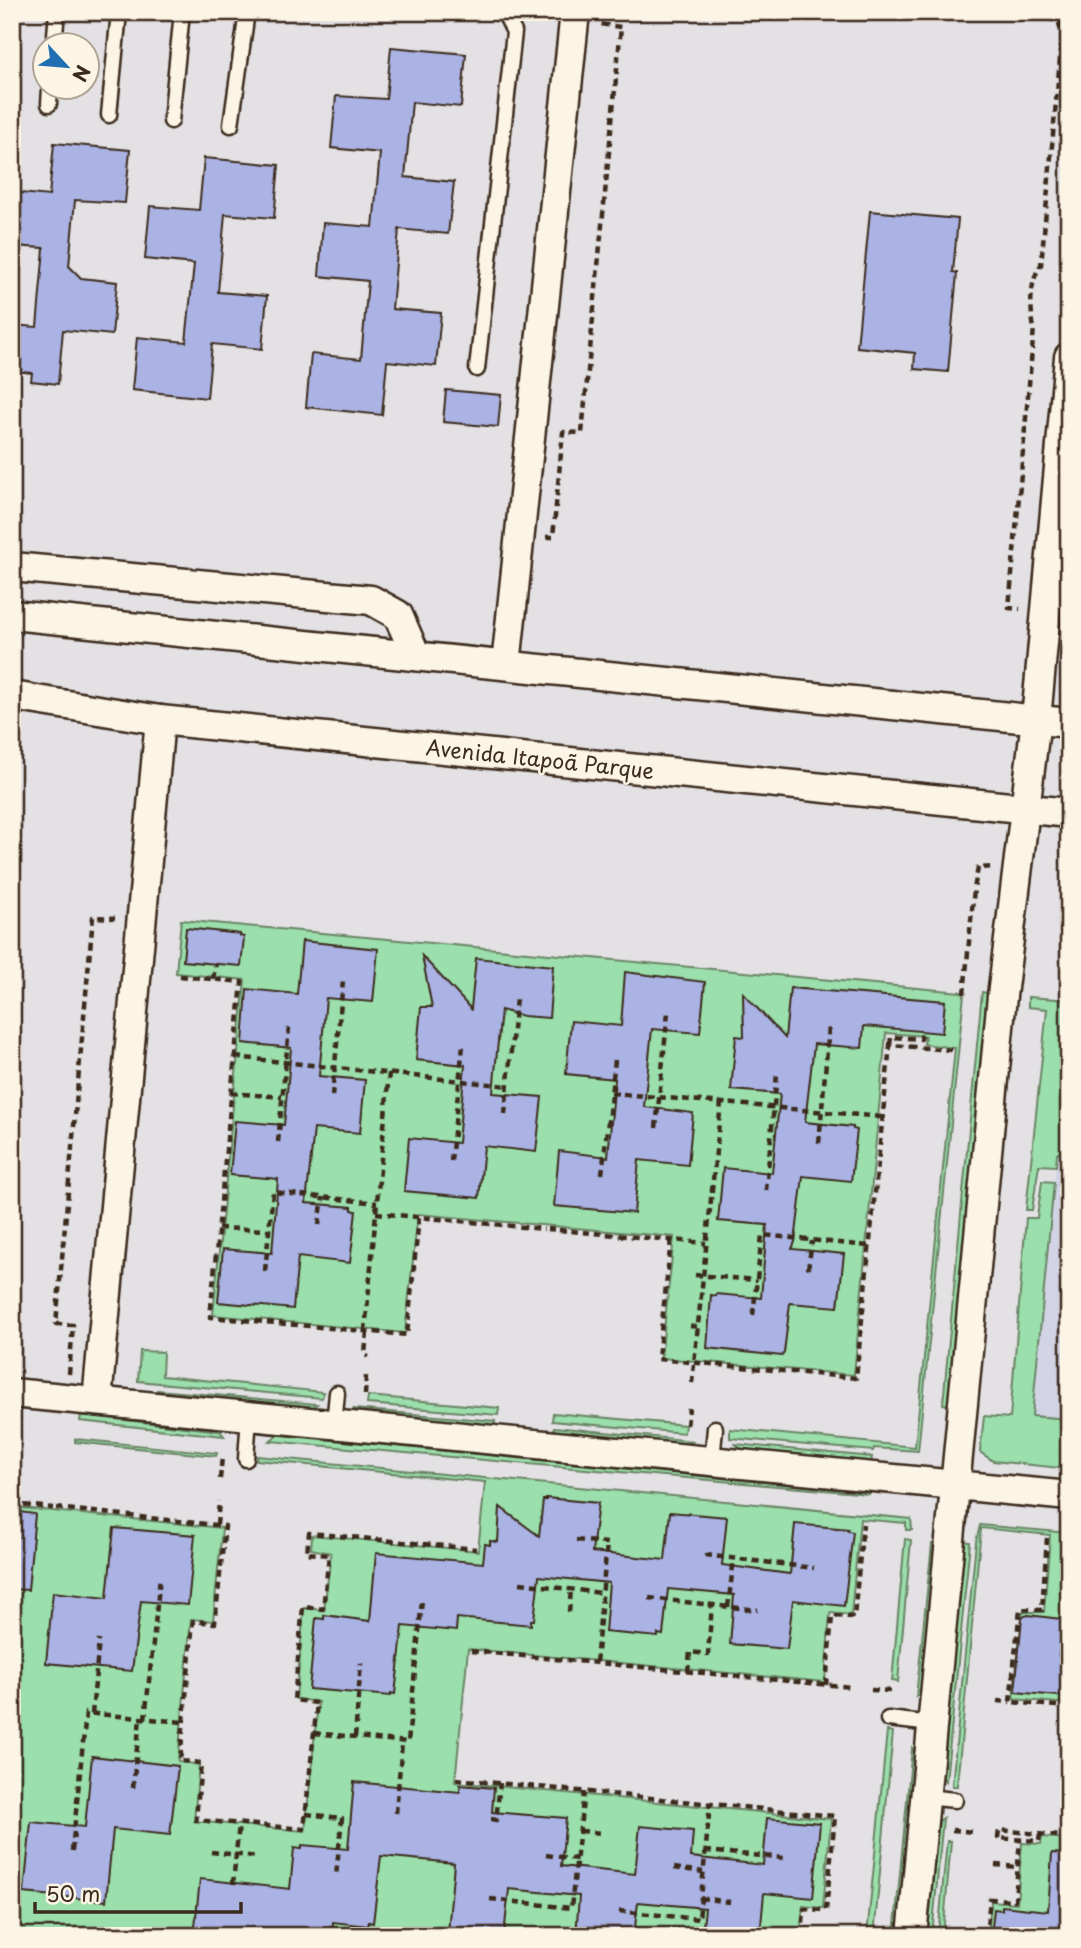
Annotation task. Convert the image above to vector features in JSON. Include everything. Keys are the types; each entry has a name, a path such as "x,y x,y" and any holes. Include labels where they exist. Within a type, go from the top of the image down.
{"street":[{"path":"506,665 575,12"},
{"path":"912,1936 1002,996 1035,720 1069,357"},
{"path":"12,567 371,600 398,615 416,656"},
{"path":"12,615 1069,723"},
{"name":"Avenida Itapoã Parque","path":"12,696 160,720 1069,813"},
{"path":"97,1401 160,720"},
{"path":"12,1393 1069,1496"}],"lane":[{"path":"55,32 57,12"},
{"path":"109,115 119,12"},
{"path":"171,121 182,12"},
{"path":"231,125 247,12"},
{"path":"477,369 514,32 504,12"},
{"path":"334,1425 337,1393"},
{"path":"246,1459 249,1416"},
{"path":"712,1461 715,1428"},
{"path":"888,1718 932,1724"},
{"path":"925,1797 955,1800"}],"path":[{"path":"976,12 1047,17 1059,23 1062,37 1041,265 1034,275 1031,314 1034,328 1009,608 1045,611"},
{"path":"68,1378 73,1325 56,1324 93,917 116,918 117,905"},
{"path":"213,979 216,964"},
{"path":"180,976 242,982 210,1317 407,1335 419,1217"},
{"path":"332,1096 343,981"},
{"path":"505,1114 516,998"},
{"path":"656,1128 668,1012"},
{"path":"819,1143 829,1027"},
{"path":"278,1142 289,1028"},
{"path":"671,1240 658,1359 856,1378 891,1037 921,1039 922,1030"},
{"path":"451,1161 463,1045"},
{"path":"890,1045 952,1050"},
{"path":"235,1057 508,1086"},
{"path":"603,1174 615,1059"},
{"path":"368,1357 365,1354 368,1300 389,1073"},
{"path":"766,1190 777,1074"},
{"path":"232,1093 282,1097"},
{"path":"611,1093 882,1117"},
{"path":"692,1383 721,1102"},
{"path":"265,1271 273,1192 377,1203"},
{"path":"319,1225 323,1197"},
{"path":"376,1213 706,1243"},
{"path":"218,1228 269,1230"},
{"path":"753,1315 762,1235 869,1247"},
{"path":"808,1269 812,1241"},
{"path":"373,1245 383,1246"},
{"path":"695,1275 757,1280"},
{"path":"368,1300 377,1300"},
{"path":"690,1326 698,1327"},
{"path":"365,1395 366,1376"},
{"path":"687,1425 689,1408"},
{"path":"220,1479 222,1457"},
{"path":"217,1525 219,1501"},
{"path":"12,1504 225,1526 215,1623 193,1621 183,1722 180,1760 201,1763 196,1820 304,1829 317,1703 294,1700 303,1607 323,1609 329,1555 307,1553 309,1533 476,1549"},
{"path":"827,1685 832,1616 854,1617 863,1524"},
{"path":"1010,1702 1020,1609 1042,1610 1047,1538"},
{"path":"576,1540 607,1543 596,1663"},
{"path":"705,1555 814,1568"},
{"path":"728,1607 734,1558"},
{"path":"133,1788 160,1577"},
{"path":"520,1583 601,1593"},
{"path":"569,1612 571,1590"},
{"path":"649,1598 758,1611"},
{"path":"314,1733 408,1742 422,1600"},
{"path":"688,1672 690,1652 708,1654 712,1605"},
{"path":"92,1714 99,1640"},
{"path":"471,1651 852,1688"},
{"path":"1058,1654 1069,1655"},
{"path":"355,1737 361,1663"},
{"path":"871,1689 891,1691"},
{"path":"997,1701 1069,1707"},
{"path":"72,1851 86,1713 183,1722"},
{"path":"396,1812 402,1742"},
{"path":"456,1779 835,1816 826,1910 804,1909 802,1936"},
{"path":"491,1819 496,1820 500,1783"},
{"path":"490,1899 571,1908 584,1792"},
{"path":"619,1911 699,1919 710,1804"},
{"path":"306,1814 342,1818 336,1876"},
{"path":"233,1884 239,1824"},
{"path":"952,1830 975,1832"},
{"path":"1040,1834 1039,1842 998,1838 999,1830 1040,1834 1069,1837"},
{"path":"580,1831 603,1833"},
{"path":"986,1936 990,1899 1015,1900 1020,1840"},
{"path":"705,1851 785,1858"},
{"path":"211,1852 258,1857"},
{"path":"546,1855 576,1858"},
{"path":"995,1865 1018,1867"},
{"path":"674,1868 703,1871"},
{"path":"701,1898 730,1902"}],"shaded area":[{"path":"1069,1025 1069,1419 1032,1416"}],"green space":[{"path":"181,920 964,994 918,1451 874,1448 873,1451 730,1438 730,1429 915,1447 955,1048 924,1044 925,1036 886,1033 854,1375 661,1358 674,1237 418,1214 405,1333 213,1315 245,980 176,973"},
{"path":"982,992 988,993 948,1405 943,1404"},
{"path":"1028,997 1069,1000 1069,1132 1063,1152 1057,1153 1056,1166 1039,1165 1032,1210 1026,1210 1047,1009 1028,1007"},
{"path":"1042,1181 1054,1182 1032,1416 1069,1419 1069,1469 993,1461 980,1452 984,1416 1010,1418 1026,1218 1037,1218"},
{"path":"140,1351 163,1352 162,1376 324,1392 322,1398 138,1381"},
{"path":"157,1390 317,1404 311,1409 157,1395"},
{"path":"368,1396 499,1408 498,1415 367,1404"},
{"path":"354,1409 495,1421 494,1427 357,1414"},
{"path":"553,1413 685,1425 684,1433 552,1421"},
{"path":"81,1415 220,1431 224,1436 80,1421"},
{"path":"554,1427 694,1441 686,1444 553,1433"},
{"path":"278,1434 868,1487 868,1494 270,1441"},
{"path":"75,1439 217,1453 216,1456 75,1442"},
{"path":"735,1444 872,1457 871,1463 741,1449"},
{"path":"257,1456 911,1519 912,1530 906,1530 906,1523 860,1519 851,1615 830,1613 825,1682 468,1649 455,1782 831,1819 823,1908 803,1906 800,1936 12,1936 12,1507 222,1528 213,1621 191,1619 178,1761 199,1765 194,1821 305,1831 318,1702 296,1699 304,1608 324,1610 331,1553 311,1549 312,1535 478,1551 485,1482 257,1460"},
{"path":"980,1525 1069,1533 1069,1704 1013,1699 1023,1612 1044,1612 1050,1535 981,1528 957,1786 952,1786 976,1542"},
{"path":"905,1539 911,1540 898,1682 892,1681"},
{"path":"963,1541 970,1542 946,1781 943,1778"},
{"path":"932,1544 937,1544 922,1692 916,1697"},
{"path":"887,1731 893,1732 874,1936 867,1936"},
{"path":"912,1748 916,1754 899,1936 894,1936"},
{"path":"943,1818 932,1936 927,1936 939,1821"},
{"path":"1042,1837 1069,1839 1069,1936 988,1936 991,1901 1017,1903 1022,1843 1041,1844"},
{"path":"947,1841 951,1841 943,1936 938,1936"}],"building":[{"path":"391,47 466,54 461,107 412,102 405,177 454,182 448,234 399,229 392,309 441,313 436,366 387,361 382,415 306,407 311,354 361,359 368,281 319,276 323,223 373,227 380,153 331,148 336,96 386,99"},
{"path":"54,143 130,150 125,203 75,200 69,266 81,278 117,282 112,335 63,330 58,384 31,381 32,373 16,371 16,366 12,366 12,325 37,327 44,248 12,246 12,192 49,196"},
{"path":"204,158 279,165 274,218 225,214 218,292 267,296 262,349 212,344 207,398 132,390 137,337 186,342 194,264 145,259 150,206 199,210"},
{"path":"870,211 958,219 953,272 957,273 948,372 914,369 915,353 857,347"},
{"path":"446,390 501,395 498,427 443,422"},
{"path":"186,928 240,934 244,937 241,966 183,961"},
{"path":"302,941 378,949 373,1002 326,998 319,1076 365,1080 360,1133 314,1129 306,1203 352,1207 352,1210 356,1211 350,1263 298,1257 293,1309 218,1302 223,1249 272,1253 278,1179 230,1175 235,1121 284,1125 291,1048 243,1043 247,989 297,994"},
{"path":"422,956 471,1009 476,958 553,966 549,1018 523,1016 501,1010 493,1093 542,1097 536,1152 484,1146 479,1198 404,1191 409,1138 458,1143 465,1065 416,1060 421,1007 432,1007"},
{"path":"625,972 705,982 700,1033 652,1029 644,1107 693,1113 688,1165 639,1160 634,1213 554,1206 559,1151 608,1157 615,1079 566,1074 571,1021 621,1026"},
{"path":"790,988 945,1001 942,1033 864,1026 862,1048 814,1044 805,1122 853,1127 857,1130 851,1181 803,1176 792,1249 844,1254 838,1307 790,1303 782,1356 707,1348 711,1295 761,1298 767,1225 718,1221 723,1168 772,1173 780,1094 731,1090 736,1036 744,1037 743,993 785,1038"},
{"path":"546,1498 598,1503 592,1552 665,1560 670,1512 727,1517 722,1565 790,1574 795,1524 848,1529 853,1532 844,1606 793,1600 787,1649 730,1644 734,1595 668,1589 663,1635 658,1634 658,1637 605,1632 609,1583 539,1576 534,1620 531,1620 531,1625 457,1618 456,1631 403,1626 395,1694 391,1693 391,1696 309,1689 316,1618 324,1619 324,1615 370,1621 376,1553 483,1563 485,1544 490,1545 490,1541 498,1542 500,1507 539,1536 543,1500"},
{"path":"12,1511 35,1514 28,1590 12,1589"},
{"path":"114,1528 195,1535 188,1605 141,1601 132,1671 46,1663 53,1592 107,1598"},
{"path":"1028,1615 1069,1620 1069,1697 1015,1692 1022,1617"},
{"path":"92,1756 178,1766 170,1835 113,1829 106,1901 24,1893 31,1822 85,1827"},
{"path":"354,1782 460,1792 460,1785 494,1788 492,1812 566,1818 561,1866 635,1874 640,1826 693,1831 691,1857 763,1865 767,1818 820,1823 813,1898 764,1893 760,1936 702,1936 705,1908 638,1902 634,1936 576,1936 579,1896 509,1889 504,1935 448,1933 454,1863 381,1856 373,1923 369,1922 368,1926 333,1922 332,1936 194,1936 200,1879 290,1889 294,1848 302,1849 302,1845 348,1849"},
{"path":"1052,1853 1069,1854 1069,1936 991,1936 994,1909 1002,1910 1002,1906 1048,1911"}]}
